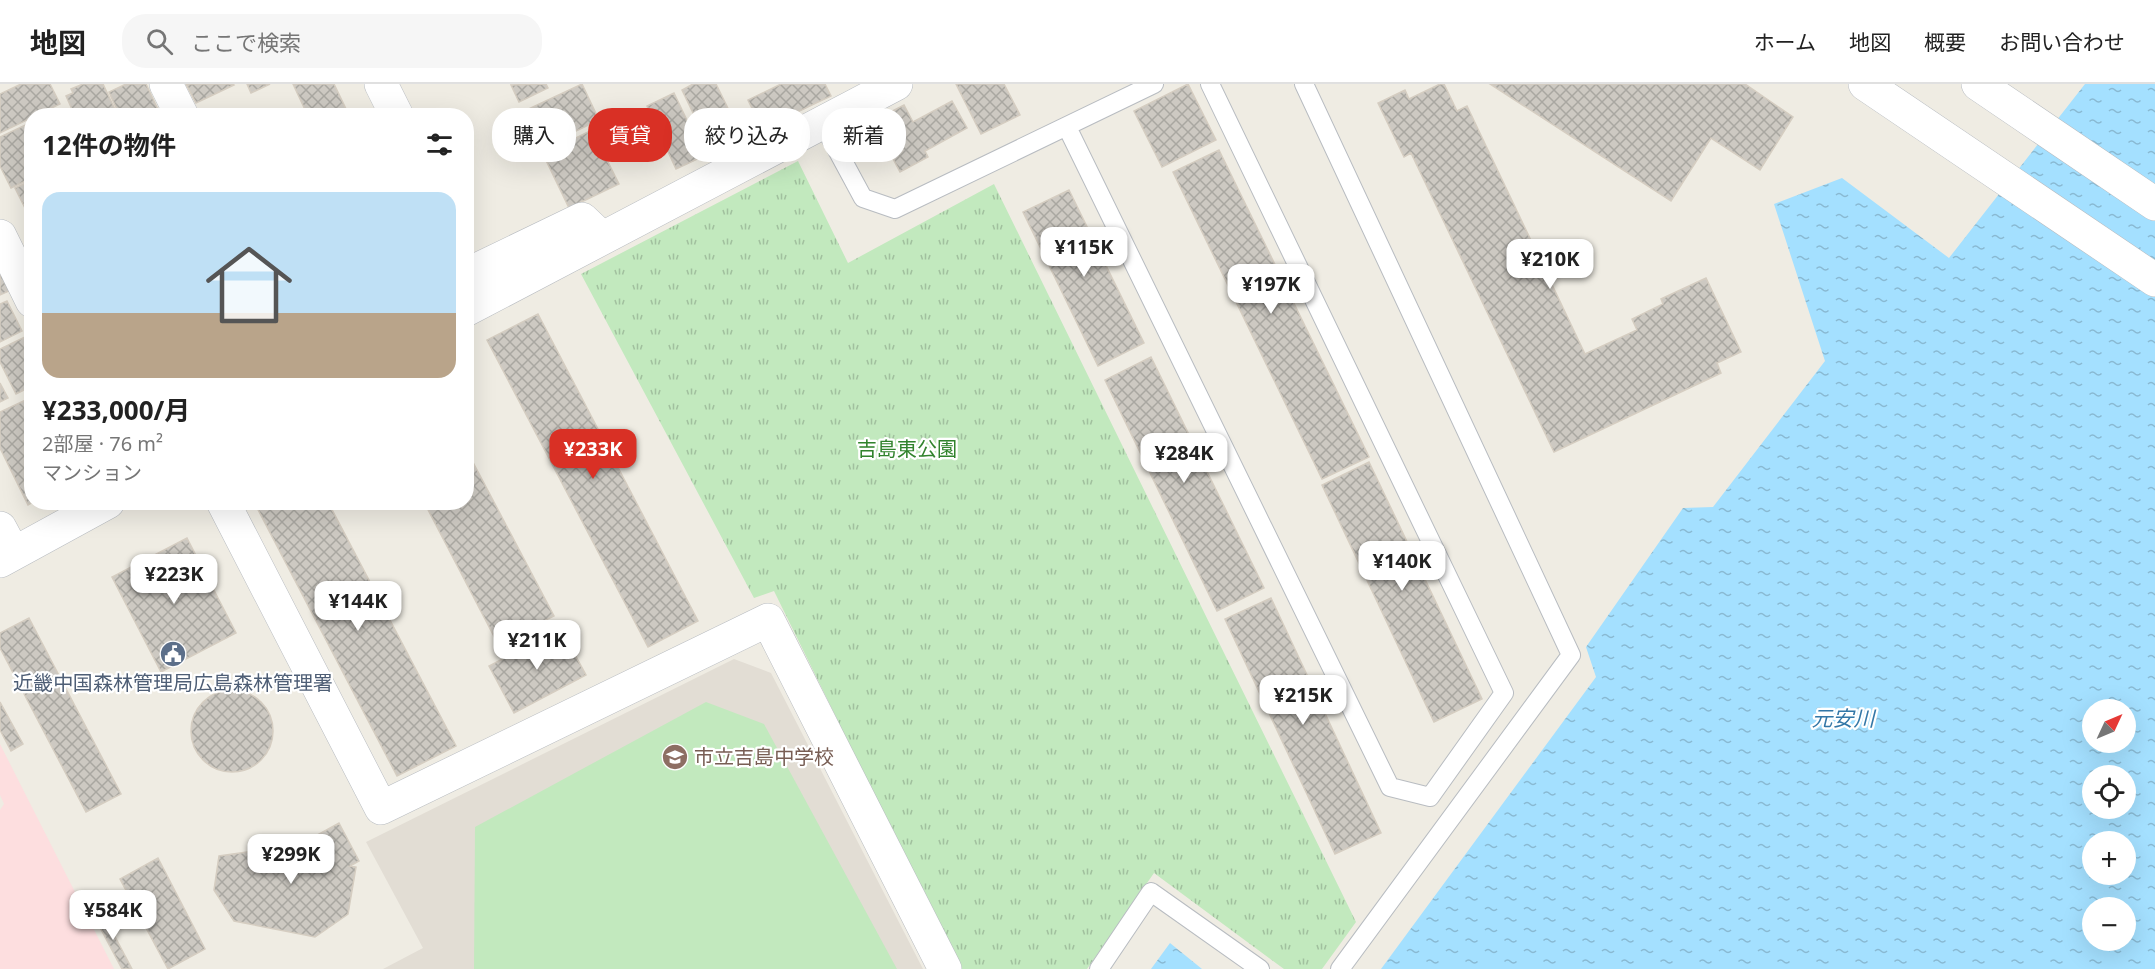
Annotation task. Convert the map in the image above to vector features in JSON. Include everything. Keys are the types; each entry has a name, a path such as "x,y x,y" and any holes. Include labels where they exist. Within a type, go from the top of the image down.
{"street":[{"path":"166,84 178,108"},
{"path":"381,84 393,108"},
{"path":"849,108 896,84"},
{"path":"1864,84 2155,280"},
{"path":"1978,84 2155,204"},
{"path":"474,306 822,122"},
{"path":"474,266 582,219 601,237"},
{"path":"0,236 24,285"},
{"path":"4,544 88,510"},
{"path":"227,510 381,808 768,620 945,969"}],"lane":[{"path":"844,162 863,198 895,209 1154,84"},
{"path":"1067,127 1390,787 1430,797 1503,693 1210,84"},
{"path":"1304,84 1571,655 1340,969"},
{"path":"1100,969 1151,892 1260,969"}],"shaded area":[{"name":"市立吉島中学校","path":"734,659 771,673 923,969 383,969 423,948 366,842"},
{"path":"0,744 114,969 0,969 0,810 4,804 0,795"}],"green space":[{"name":"吉島東公園","path":"796,162 798,162 848,263 994,184 1356,922 1322,969 1284,969 1154,873 1087,969 960,969 774,591 754,598 581,274"},
{"name":"市立吉島中学校","path":"706,702 764,724 897,969 474,969 475,827"}],"water":[{"name":"元安川","path":"2085,84 2155,84 2155,969 1381,969 1596,677 1586,647 1683,508 1713,507 1825,361 1774,204 1842,178 1949,258"},
{"path":"1170,943 1202,969 1151,969"}],"building":[{"path":"21,84 50,84 60,104 52,108 24,108 24,121 0,133 0,94"},
{"path":"83,84 103,84 114,108 71,108 66,96 73,93 71,89"},
{"path":"126,84 146,84 157,108 116,108 109,92"},
{"path":"186,84 233,84 234,85 196,103"},
{"path":"247,84 270,84 251,93"},
{"path":"293,84 334,84 346,108 304,108"},
{"path":"546,84 548,88 519,102 511,85"},
{"path":"582,84 593,108 588,108 588,125 576,131 576,108 530,108"},
{"path":"693,84 716,84 728,108 691,108 682,90"},
{"path":"781,84 825,84 831,96 806,108 752,108 748,100"},
{"path":"956,84 1004,84 1020,115 981,134"},
{"path":"1188,84 1216,140 1162,167 1134,111"},
{"path":"1444,84 1457,111 1467,106 1585,354 1637,330 1632,319 1663,304 1661,299 1706,278 1741,352 1717,363 1721,373 1554,452 1411,153 1404,157 1378,103 1405,90 1409,99"},
{"path":"1490,84 1745,84 1793,117 1760,170 1711,138 1671,201"},
{"path":"674,93 684,114 684,162 691,162 676,169 672,160 672,108 648,108 647,106"},
{"path":"952,101 967,128 925,151 928,157 900,172 895,162 906,162 906,109 913,122"},
{"path":"24,126 24,182 11,188 0,166 0,137"},
{"path":"588,132 588,162 608,162 619,184 569,208 547,162 576,162 576,138"},
{"path":"1219,150 1369,457 1322,479 1173,172"},
{"path":"24,184 24,206 15,188"},
{"path":"1069,190 1144,343 1098,366 1023,212"},
{"path":"0,272 9,291 0,295"},
{"path":"7,301 22,331 0,342 0,304"},
{"path":"538,314 698,621 648,647 487,340"},
{"path":"24,337 24,390 16,394 0,362 0,349"},
{"path":"1151,357 1264,588 1217,611 1105,380"},
{"path":"0,383 8,398 0,402"},
{"path":"24,401 24,497 0,448 0,412"},
{"path":"1369,462 1482,699 1434,722 1322,485"},
{"path":"474,464 554,616 498,644 428,510 474,510"},
{"path":"258,510 332,510 456,746 397,776"},
{"path":"187,538 236,633 161,672 112,577"},
{"path":"1271,598 1381,833 1335,854 1225,619"},
{"path":"29,618 121,794 86,812 0,648 0,633"},
{"path":"561,629 586,675 514,713 489,666"},
{"path":"232,690 248,693 261,702 270,715 273,731 270,747 261,760 248,769 232,772 216,769 203,760 194,747 191,731 194,715 203,702 216,693"},
{"path":"0,702 23,744 11,751 0,730"},
{"path":"339,823 359,861 350,866 356,867 348,914 315,937 234,921 214,890 219,856 261,850 283,854"},
{"path":"158,858 205,949 168,969 120,879"},
{"path":"102,912 132,969 122,969 94,916"}],"place":[{"name":"近畿中国森林管理局広島森林管理署","path":"173,654"},
{"name":"市立吉島中学校","path":"675,757"}]}
